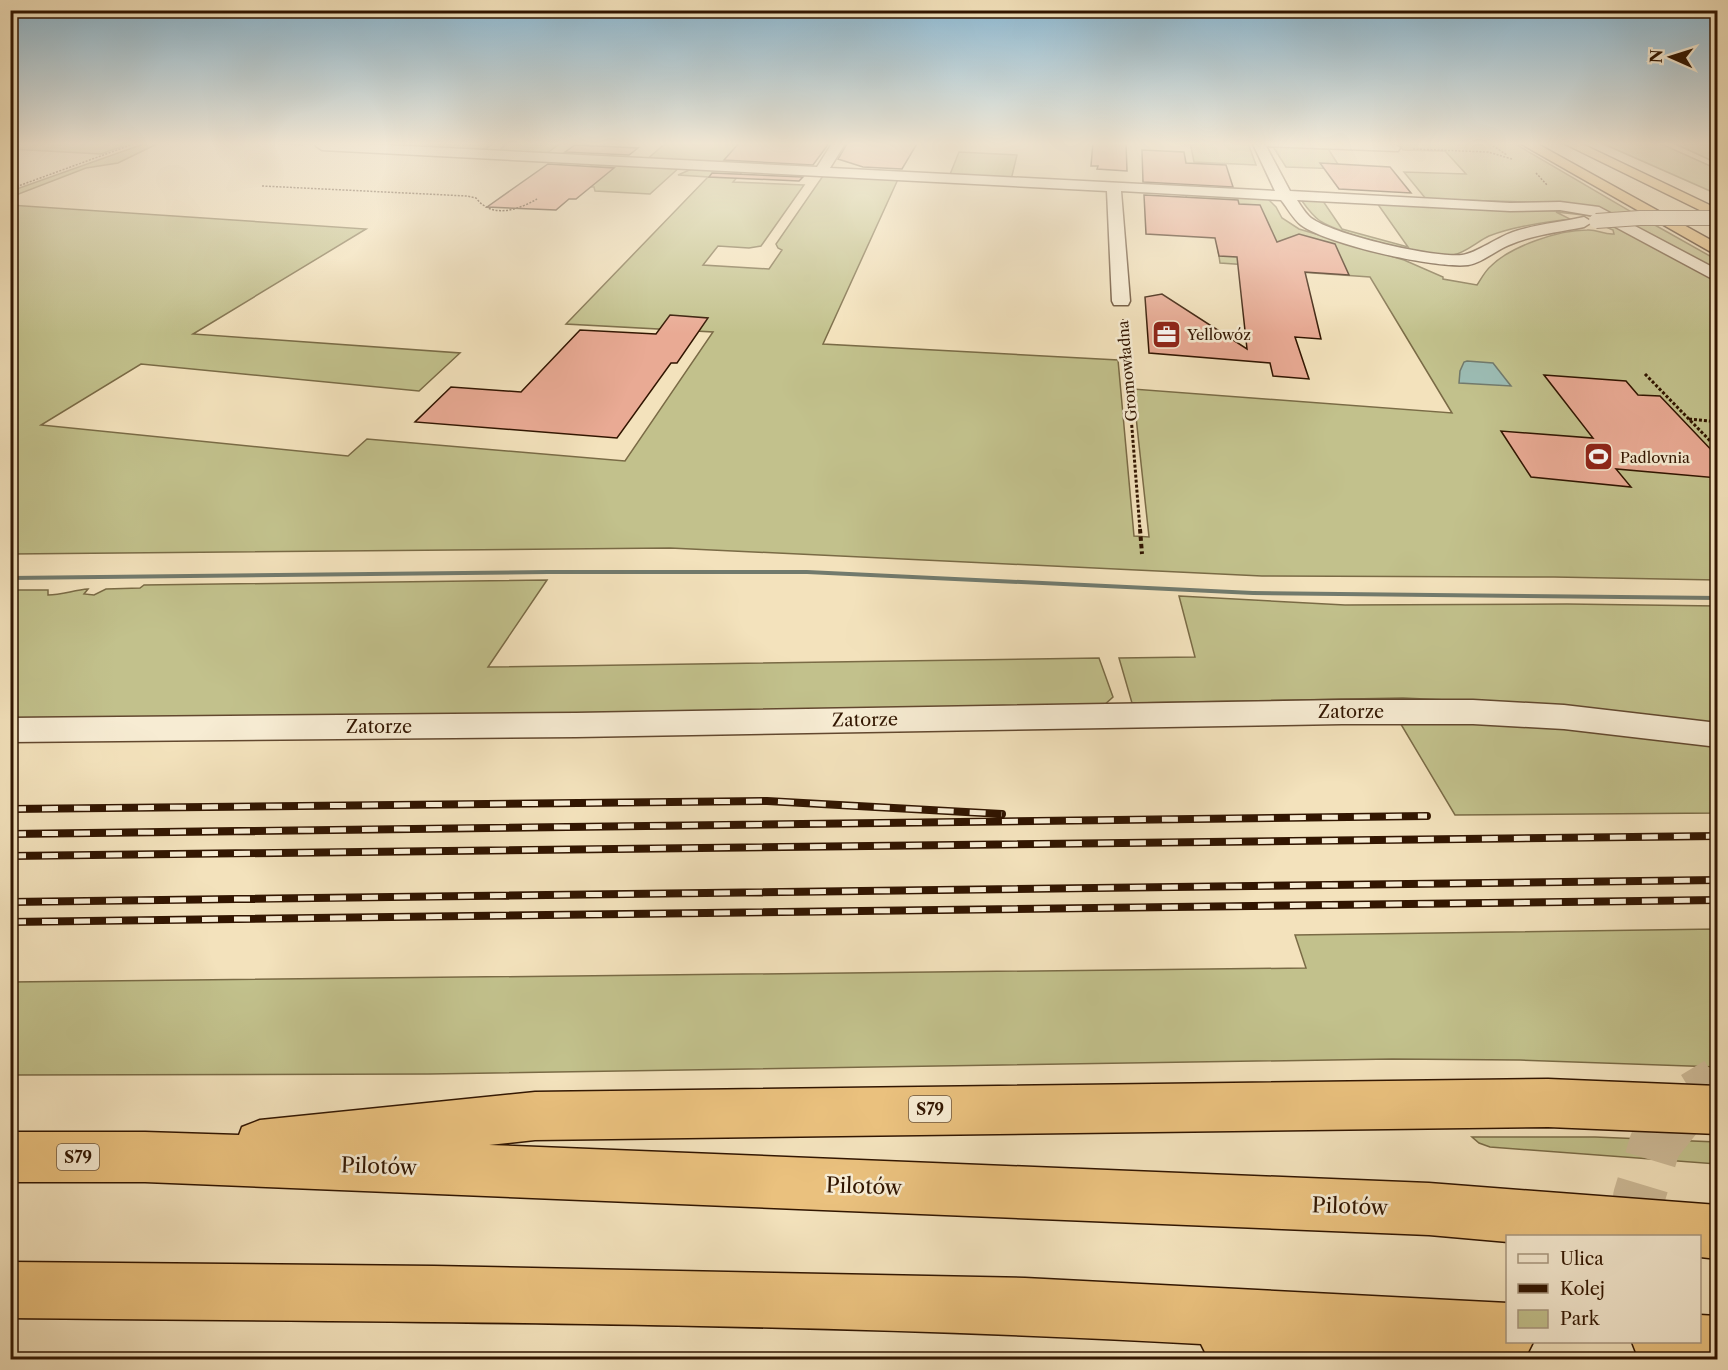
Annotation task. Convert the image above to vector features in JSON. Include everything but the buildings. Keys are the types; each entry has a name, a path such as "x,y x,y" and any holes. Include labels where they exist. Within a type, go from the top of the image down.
{"highway":[{"path":"1638,206 1718,251"},
{"path":"1666,206 1718,232"},
{"path":"1696,206 1718,217"},
{"name":"S79","path":"145,1157 535,1116 1548,1103 1718,1110"},
{"name":"Pilotów","path":"10,1157 145,1157 1417,1209 1718,1232"},
{"path":"10,1290 446,1294 1025,1306 1506,1332"},
{"path":"1160,1314 1330,1359"},
{"path":"1690,1343 1718,1345"}],"street":[{"name":"Gromowładna","path":"1115,206 1121,301"},
{"path":"1293,206 1302,219 1316,227 1408,255 1437,260 1468,260 1501,242 1522,234 1596,221 1718,217"},
{"path":"1490,206 1567,206 1599,212 1718,277"},
{"name":"Zatorze","path":"10,730 552,726 1331,712 1473,712 1564,717 1718,735"}],"path":[{"path":"480,206 484,209 502,210 523,206"},
{"name":"Gromowładna","path":"1121,301 1142,555"},
{"path":"1646,374 1718,449"},
{"path":"1689,419 1718,422"}],"green space":[{"path":"10,206 366,229 193,334 460,353 419,391 141,364 41,425 348,456 367,439 625,461 713,332 566,324 680,206 789,206 761,246 749,248 718,246 703,265 769,269 782,250 776,244 802,206 886,206 823,344 1118,360 1134,536 1149,537 1133,389 1452,413 1370,277 1255,269 1249,265 1220,263 1216,236 1187,206 1275,206 1282,218 1299,229 1404,260 1443,279 1477,285 1491,266 1500,259 1536,240 1576,231 1591,230 1614,234 1613,230 1606,227 1619,226 1716,281 1717,580 1262,576 670,548 11,554"},
{"path":"1306,206 1326,206 1342,229 1408,247 1379,206 1551,208 1593,213 1592,216 1556,212 1570,219 1509,230 1489,236 1458,254 1442,255 1385,244 1346,232 1320,221"},
{"path":"1570,206 1621,206 1635,214 1612,215"},
{"path":"1653,224 1717,260 1717,274 1630,225"},
{"path":"547,580 488,667 1099,658 1113,697 1102,707 11,719 10,592 16,590 48,590 48,595 88,589 84,594 94,595 106,589 140,588 144,585"},
{"path":"1179,596 1345,605 1717,606 1717,724 1514,703 1403,698 1132,703 1119,658 1195,657"},
{"path":"1399,721 1538,724 1717,742 1717,813 1455,815"},
{"path":"1717,929 1717,1067 1520,1060 1392,1059 429,1074 11,1075 11,982 1306,968 1295,935"},
{"path":"1472,1137 1595,1137 1717,1142 1717,1164 1490,1147 1479,1143"}],"water":[{"path":"1464,362 1493,363 1511,386 1459,383 1460,371"}],"waterway":[{"path":"10,578 548,572 807,572 1253,593 1718,598"}],"tunnel":[{"path":"1642,1235 1639,1197 1655,1144 1690,1100 1718,1083"}],"railway":[{"path":"10,809 767,801 1002,814"},
{"path":"10,834 1427,816"},
{"path":"10,856 1718,836"},
{"path":"10,902 1718,880"},
{"path":"10,922 1718,900"}],"place":[{"name":"Yellowóz","path":"1166,334"},
{"name":"Padlovnia","path":"1599,457"}]}
